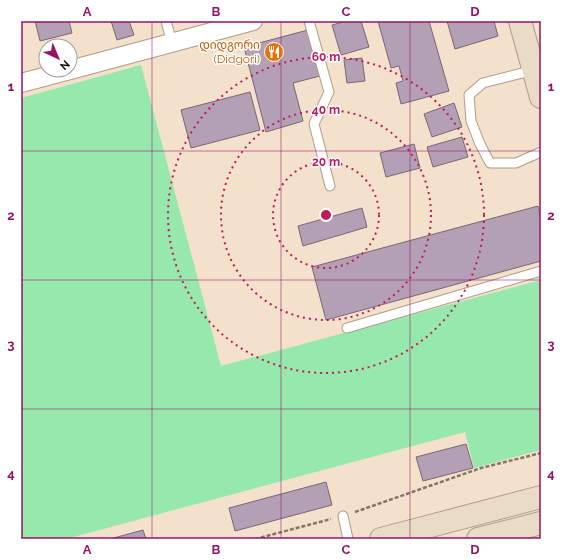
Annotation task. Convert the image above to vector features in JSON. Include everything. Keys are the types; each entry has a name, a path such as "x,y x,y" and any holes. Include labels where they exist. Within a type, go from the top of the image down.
{"street":[{"path":"78,68 253,21"},
{"path":"520,21 541,97"},
{"path":"21,83 40,78"},
{"path":"381,539 541,496"},
{"path":"478,539 541,523"}],"lane":[{"path":"166,21 172,42"},
{"path":"309,21 329,92 314,124 330,186"},
{"path":"534,70 483,83 469,95 471,121 480,144 490,162 516,163 541,152"},
{"path":"347,328 541,271"},
{"path":"343,516 348,539"}],"path":[{"path":"255,539 343,516 481,468 541,453"}],"green space":[{"path":"141,65 221,366 541,280 541,450 474,468 465,432 66,539 21,539 21,98"}],"building":[{"path":"35,21 69,21 72,33 52,38 39,38"},
{"path":"111,21 129,21 134,35 117,40"},
{"path":"347,21 361,21 369,47 341,55 332,25"},
{"path":"378,21 429,21 449,91 401,104 396,83 403,81 399,66 391,68"},
{"path":"447,21 494,21 498,36 455,49"},
{"path":"308,30 320,76 293,83 303,121 266,132 244,47"},
{"path":"362,58 365,81 347,83 344,60"},
{"path":"250,92 260,130 191,148 181,110"},
{"path":"454,103 462,127 432,137 424,114"},
{"path":"462,137 468,157 433,167 427,147"},
{"path":"414,144 420,168 386,177 380,153"},
{"path":"538,206 541,218 541,261 326,320 312,267"},
{"path":"362,208 367,227 303,246 298,226"},
{"path":"466,444 473,468 423,481 416,457"},
{"path":"326,482 332,505 235,531 229,508"},
{"path":"143,530 146,539 110,539"}],"place":[{"name":"დიდგორი (Didgori)","path":"274,52"}]}
